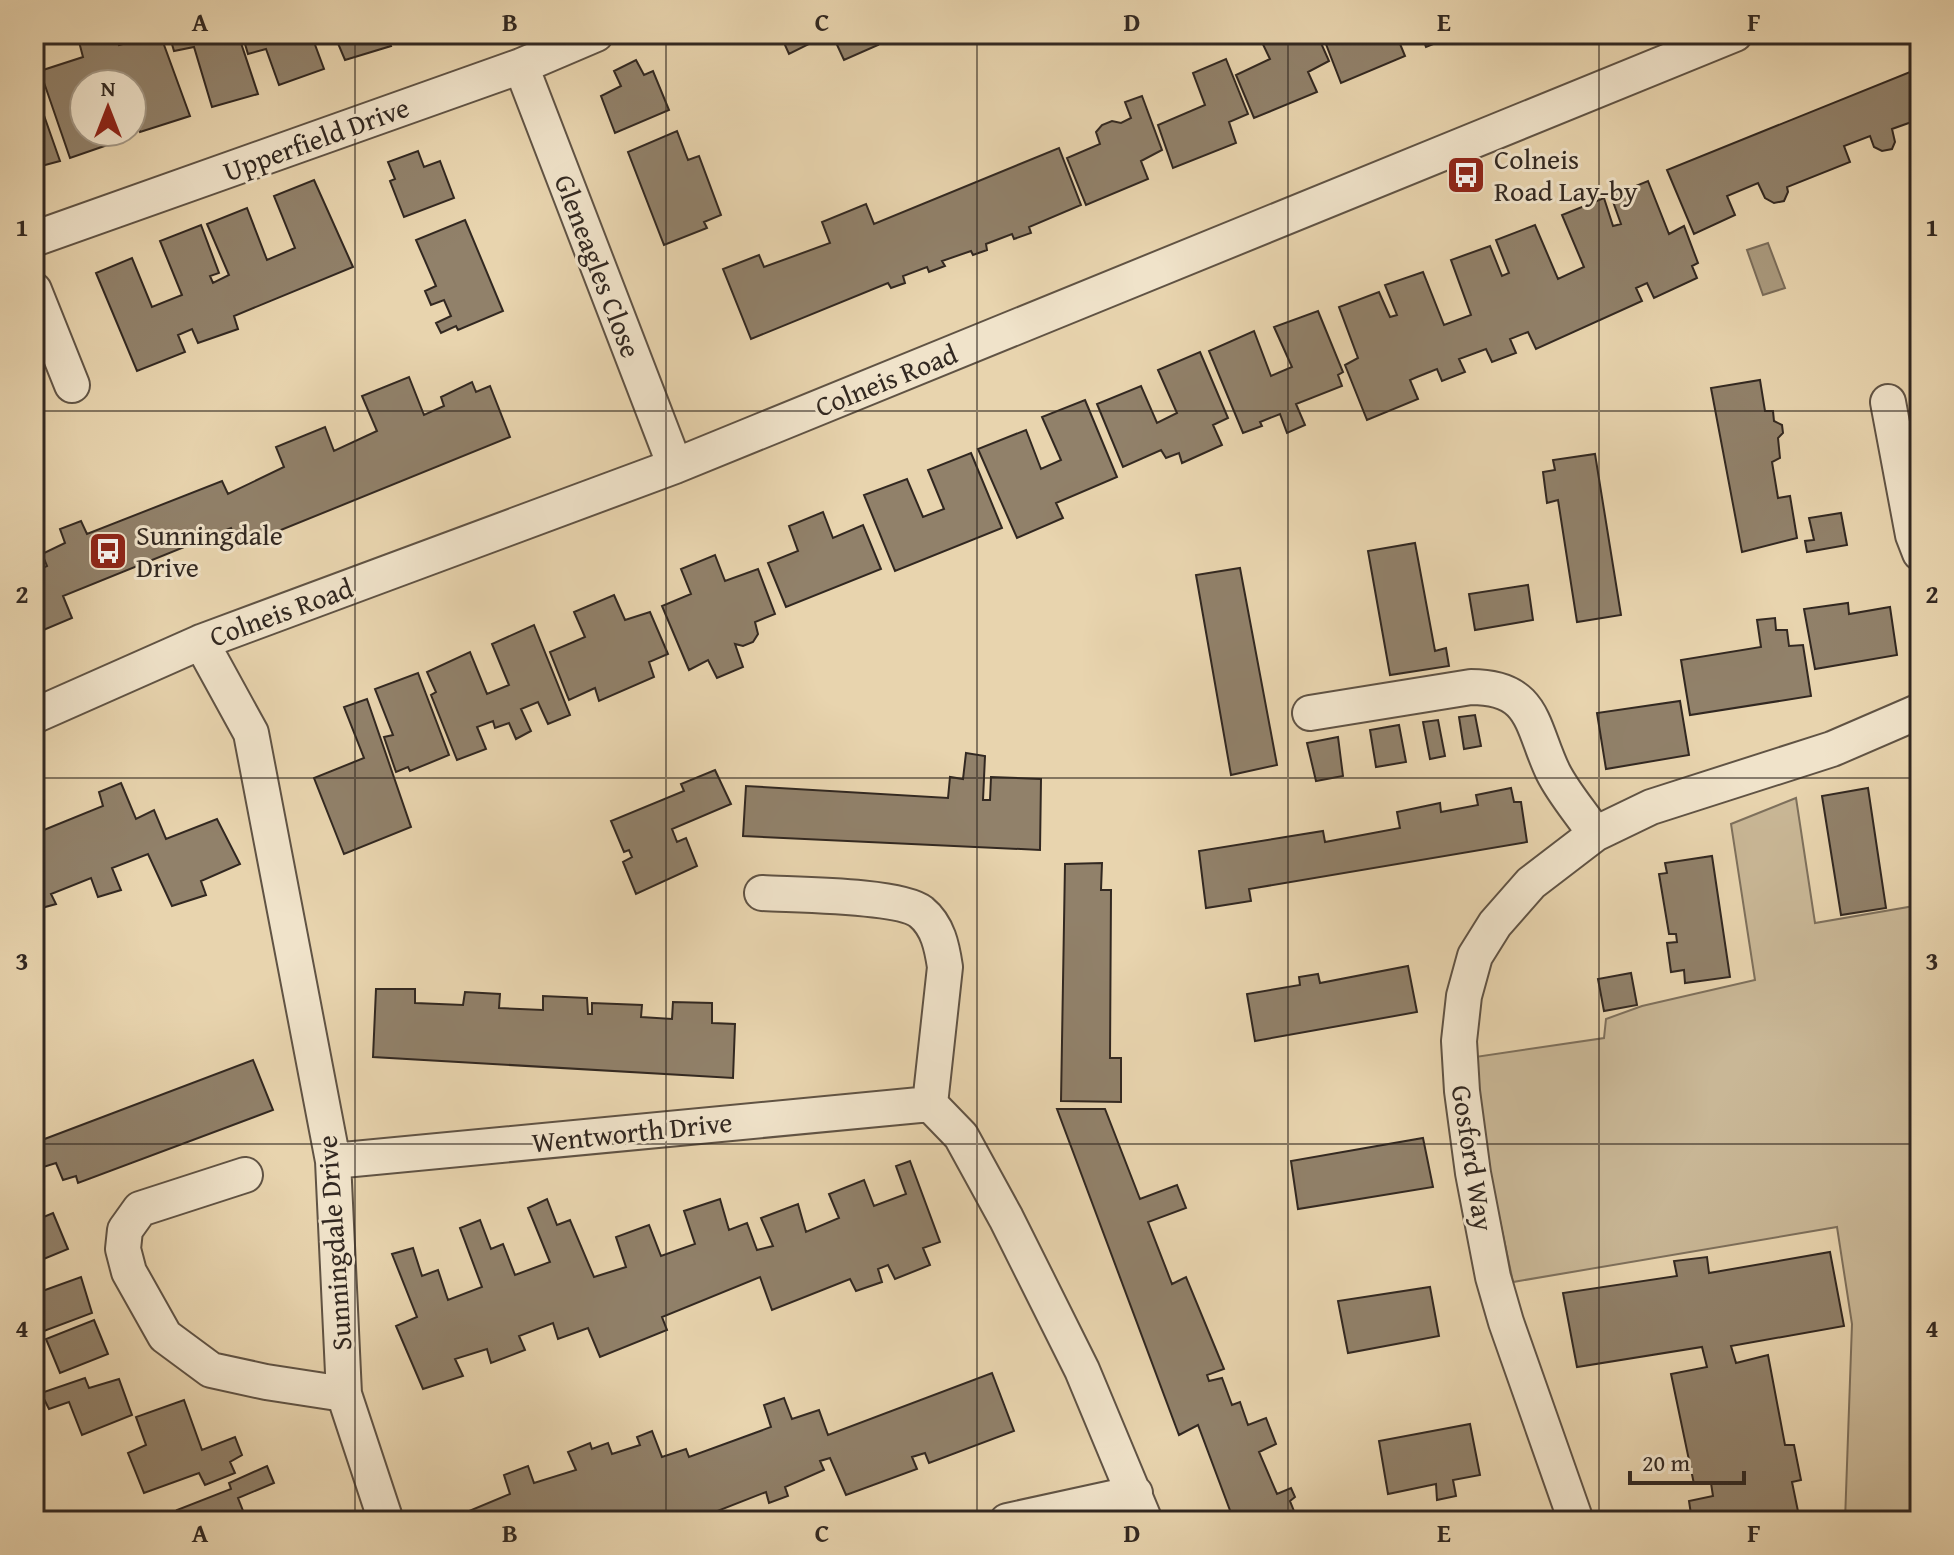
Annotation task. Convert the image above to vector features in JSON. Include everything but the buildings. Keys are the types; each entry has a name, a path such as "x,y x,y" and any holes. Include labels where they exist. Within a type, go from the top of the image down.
{"street":[{"name":"Upperfield Drive","path":"34,239 521,66 596,34"},
{"name":"Colneis Road","path":"34,716 201,642 675,466 1735,34"},
{"name":"Gleneagles Close","path":"521,66 675,466"},
{"path":"34,290 72,385"},
{"path":"1888,402 1913,535 1920,553"},
{"name":"Sunningdale Drive","path":"201,642 251,733 333,1161 344,1394 386,1521"},
{"path":"1310,713 1471,687 1510,694 1530,713 1555,774 1595,834"},
{"name":"Gosford Way","path":"1576,1521 1493,1277 1473,1173 1459,1041 1468,976 1475,956 1531,883 1595,834 1651,807 1832,749 1920,711"},
{"path":"762,893 898,902 919,911 932,925 942,945 945,967 930,1104 961,1136 976,1159 1082,1370 1140,1507 1007,1521"},
{"name":"Wentworth Drive","path":"333,1161 930,1104"},
{"path":"245,1175 140,1209 125,1230 123,1249 129,1272 165,1336 211,1370 344,1394"}],"shaded area":[{"path":"1768,243 1785,288 1763,295 1747,250"},
{"path":"1796,798 1815,923 1920,905 1920,1521 1845,1521 1852,1324 1837,1227 1513,1282 1483,1141 1475,1057 1604,1038 1606,1019 1642,1006 1755,980 1731,824"}],"place":[{"name":"Colneis Road Lay-by","path":"1466,175"},
{"name":"Sunningdale Drive","path":"108,551"}]}
